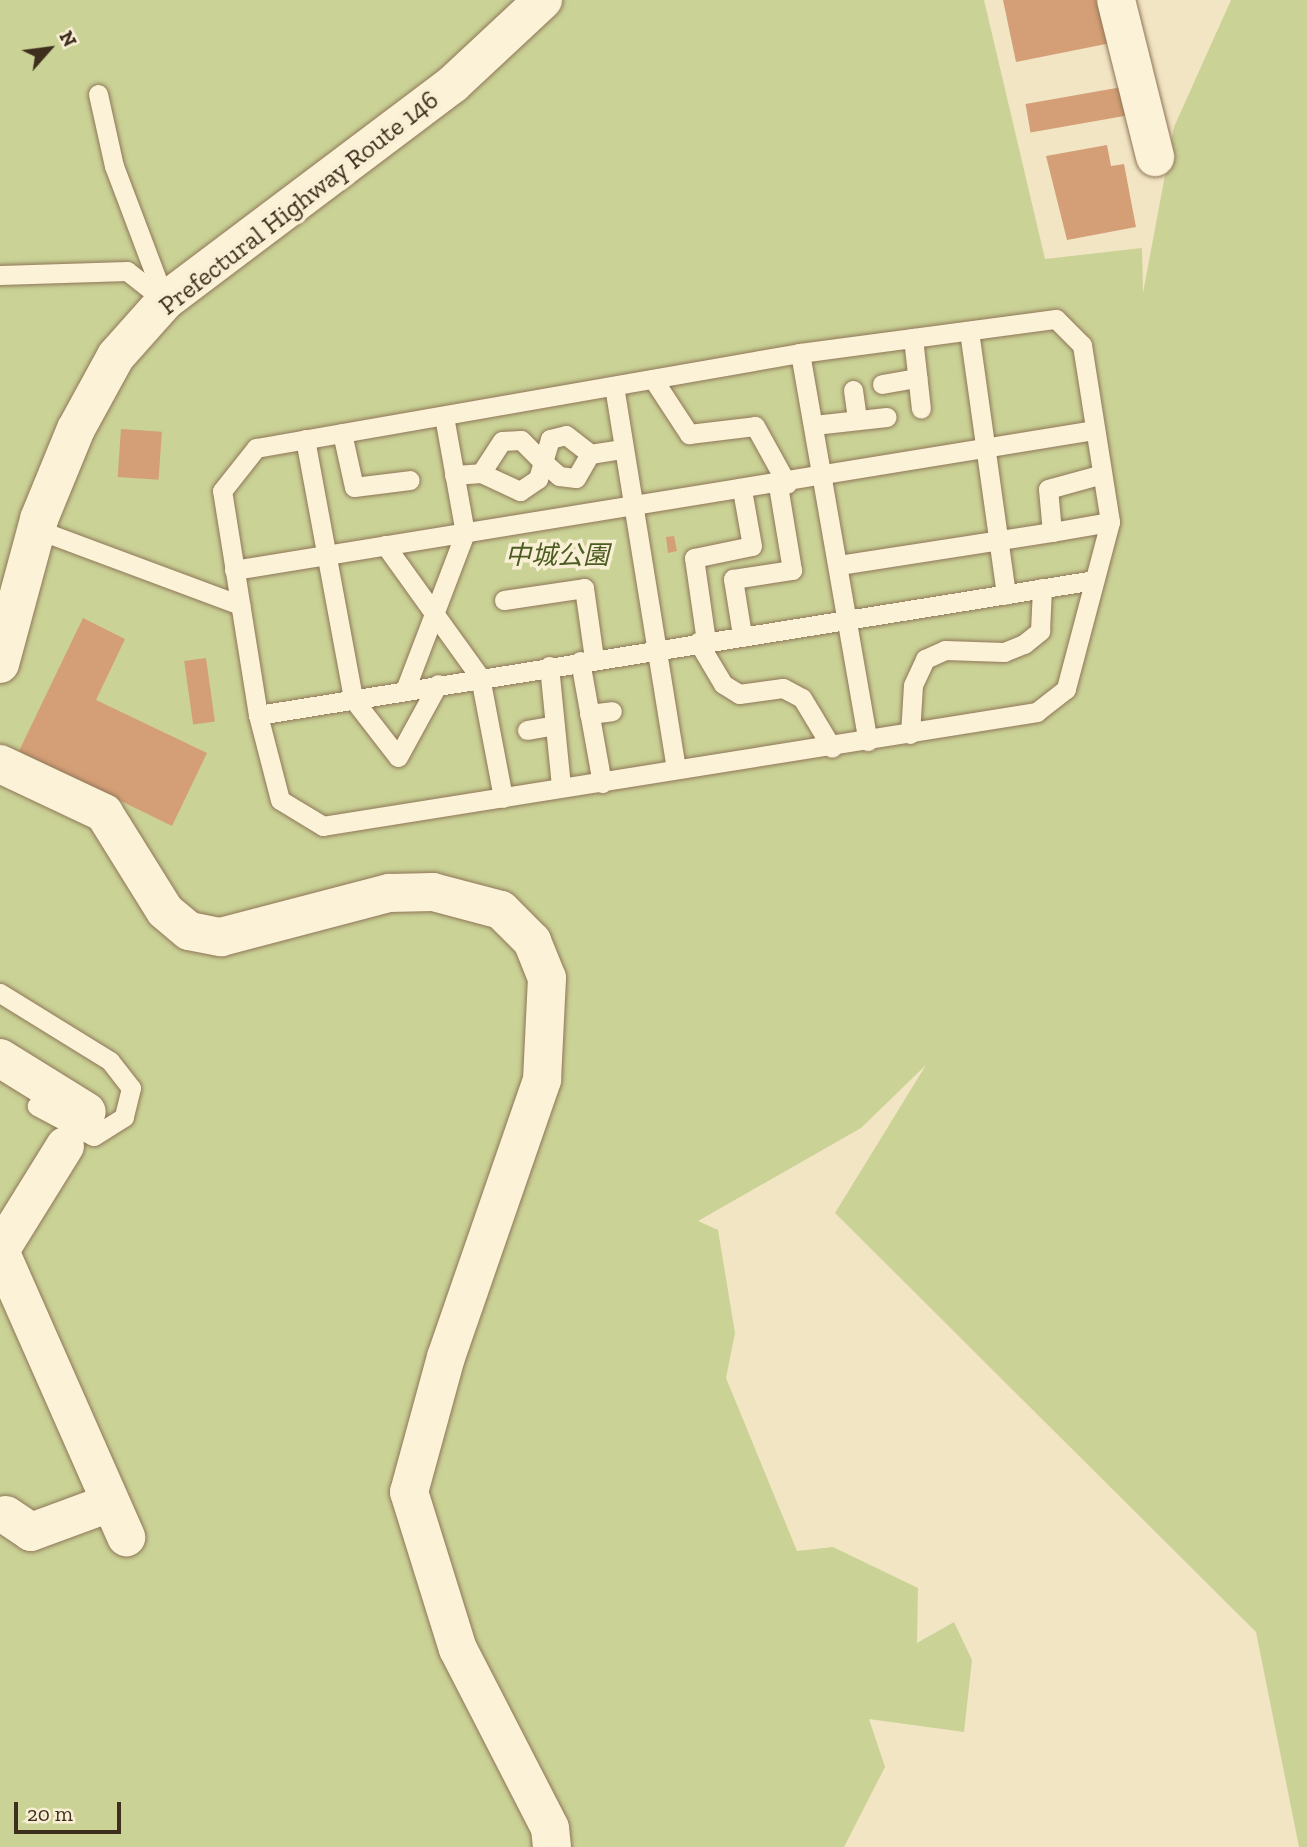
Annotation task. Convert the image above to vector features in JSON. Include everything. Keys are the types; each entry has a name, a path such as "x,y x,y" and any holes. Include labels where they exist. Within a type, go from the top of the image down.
{"street":[{"name":"Prefectural Highway Route 146","path":"0,664 36,529 76,429 109,369 165,301 431,101 542,0"},
{"path":"1116,0 1155,157"},
{"path":"0,764 104,813 165,911 189,931 220,937 390,893 433,892 501,910 533,941 547,978 542,1080 446,1357 410,1492 458,1650 550,1828 552,1847"},
{"path":"0,1058 87,1112"},
{"path":"65,1146 0,1251 126,1537"},
{"path":"2,1506 31,1532 110,1503"}],"lane":[{"path":"98,94 114,166 165,301"},
{"path":"0,275 127,271 165,301"},
{"path":"1056,319 1082,345 1110,522 1066,689 1037,712 832,748 676,769 602,783 561,786 503,798 323,826 280,800 258,715 222,491 256,448 800,353 969,331 1056,319"},
{"path":"969,331 988,449 996,540 1006,594"},
{"path":"913,338 921,409"},
{"path":"800,353 868,741"},
{"path":"882,384 917,378"},
{"path":"653,379 667,411 689,434 755,426 782,484 792,570 733,579 742,635"},
{"path":"614,386 676,769"},
{"path":"853,390 857,419"},
{"path":"405,690 465,533 444,416"},
{"path":"814,425 887,417"},
{"path":"234,570 824,478 1095,430"},
{"path":"342,433 354,487 410,480"},
{"path":"454,475 481,473 520,491 538,479 550,439 566,435 590,454 623,449"},
{"path":"305,439 353,699 398,757 438,684"},
{"path":"481,473 502,441 521,440 559,476 576,478 590,454"},
{"path":"1052,531 1048,489 1102,474"},
{"path":"742,491 752,546 694,558 702,641 723,684 739,694 783,688 802,698 832,748"},
{"path":"839,565 1110,522"},
{"path":"36,529 240,605"},
{"path":"385,545 480,677 503,798"},
{"path":"258,715 702,641 1094,580"},
{"path":"504,600 584,588 589,715 602,783"},
{"path":"910,734 914,685 925,659 945,650 1004,652 1024,644 1040,631 1042,588"},
{"path":"549,666 561,786"},
{"path":"589,715 612,711"},
{"path":"527,730 555,725"},
{"path":"0,993 110,1061 131,1088 124,1117 93,1136 37,1106"}],"green space":[{"name":"中城公園","path":"0,0 984,0 1045,259 1142,248 1143,293 1174,127 1231,0 1307,0 1307,1847 1299,1847 1256,1632 835,1213 926,1065 861,1128 698,1221 718,1230 735,1333 726,1378 797,1551 833,1547 918,1588 917,1643 954,1622 972,1660 964,1732 869,1719 885,1767 844,1847 0,1847"}],"building":[{"path":"1003,0 1100,0 1111,43 1016,62"},
{"path":"1122,87 1127,116 1031,133 1025,104"},
{"path":"1107,145 1111,166 1124,164 1136,227 1067,240 1046,156"},
{"path":"121,429 162,432 159,480 118,477"},
{"path":"674,536 677,551 668,553 666,537"},
{"path":"83,618 125,639 96,700 207,753 172,826 19,751"},
{"path":"206,658 215,721 193,724 184,661"}]}
